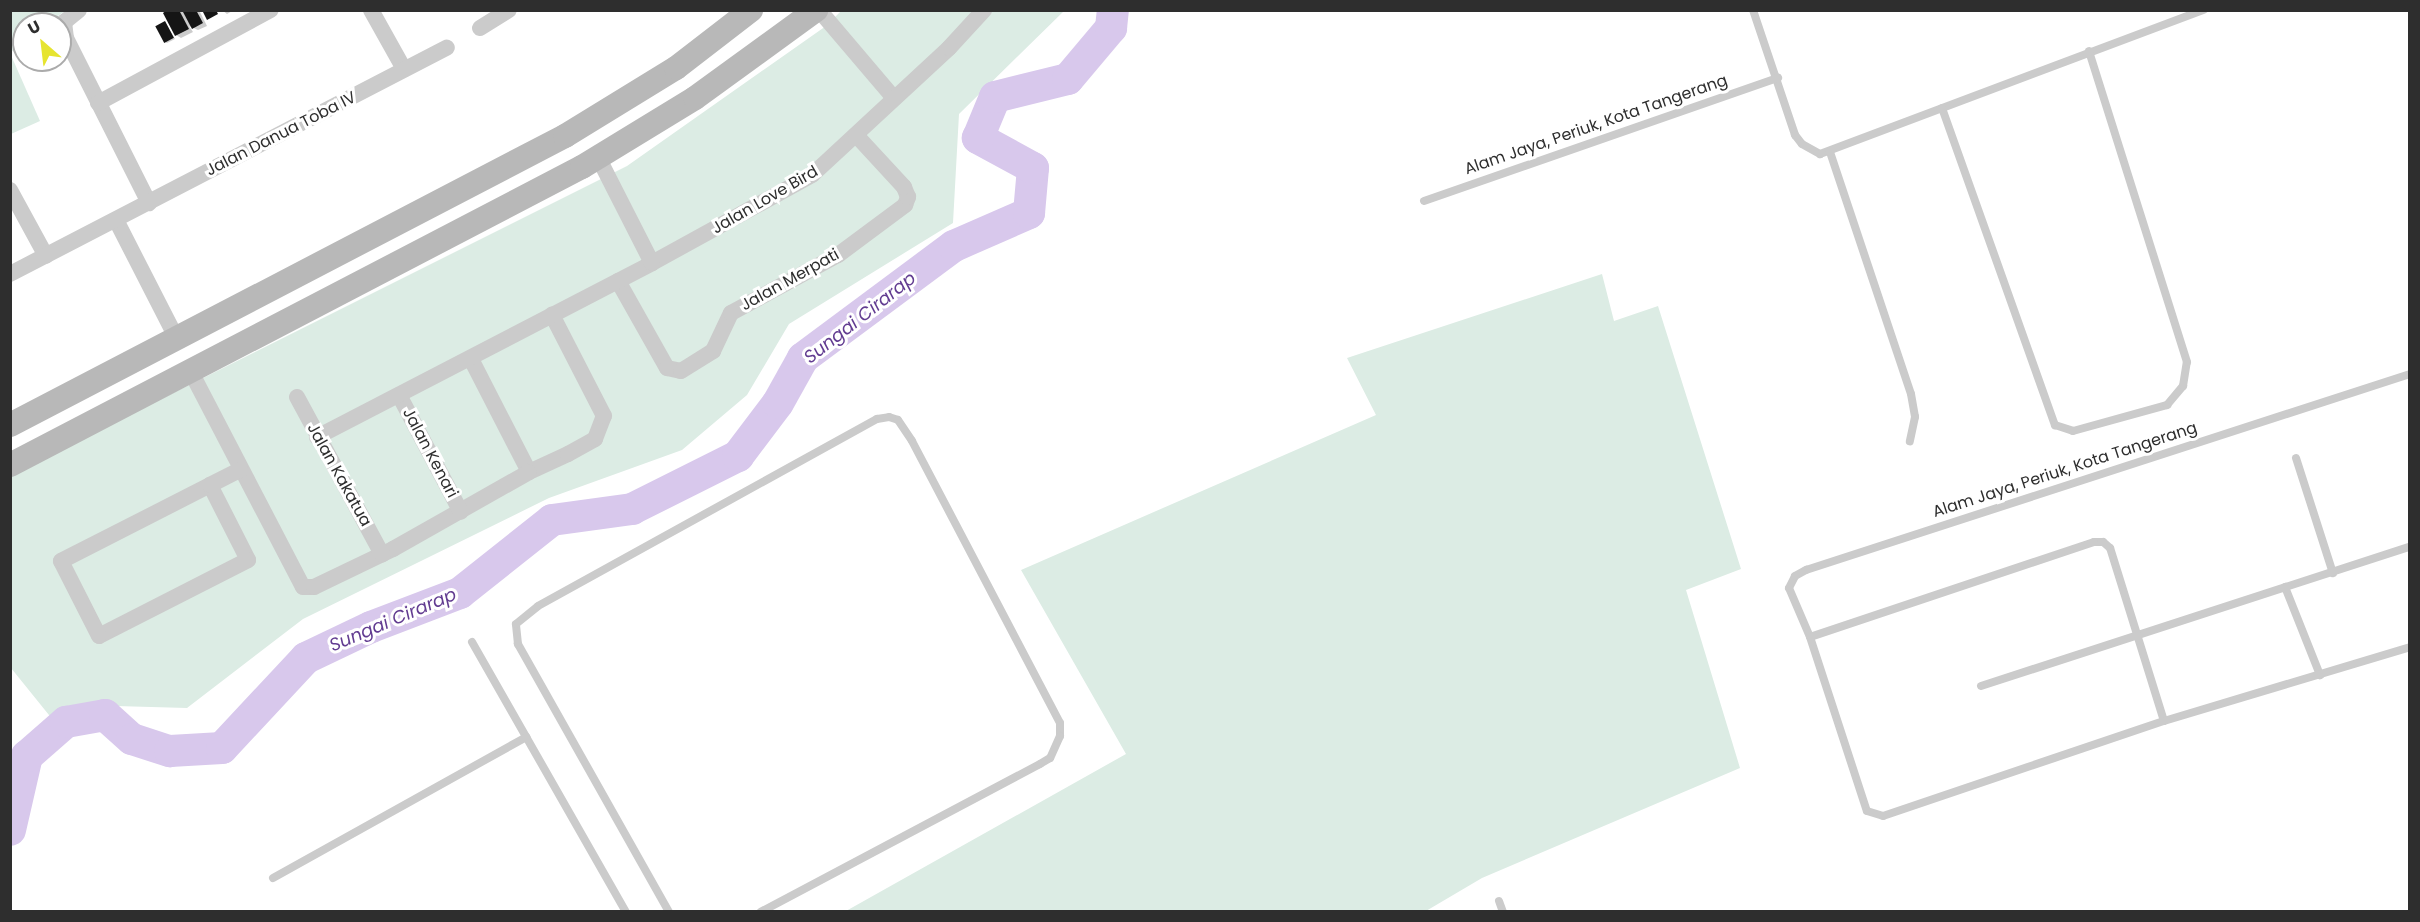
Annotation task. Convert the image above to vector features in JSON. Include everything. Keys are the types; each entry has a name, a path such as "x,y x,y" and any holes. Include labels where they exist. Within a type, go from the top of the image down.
{"main road":[{"path":"10,425 565,136 675,68 751,10"},
{"path":"10,465 598,157 695,98 818,10"},
{"path":"145,354 160,387"}],"street":[{"path":"79,10 68,18 64,28 98,103 148,202"},
{"path":"98,103 271,10"},
{"path":"371,10 404,69"},
{"path":"818,10 893,97"},
{"name":"Jalan Love Bird","path":"317,437 618,281 805,180 949,48 984,10"},
{"path":"480,28 508,11"},
{"name":"Jalan Danua Toba IV","path":"10,274 447,47"},
{"name":"Jalan Merpati","path":"618,281 667,368 681,371 714,351 731,313 838,255 904,205 908,196 904,187 856,135"},
{"path":"598,157 652,263"},
{"path":"10,190 46,256"},
{"path":"116,220 176,337"},
{"path":"191,372 240,470 303,587 314,587 382,554 530,472 595,439 603,424 604,416 552,315"},
{"path":"471,358 530,472"},
{"name":"Jalan Kenari","path":"399,395 461,512"},
{"name":"Jalan Kakatua","path":"297,397 382,554"},
{"path":"210,485 248,560 99,636 61,561 210,485 240,470"}],"lane":[{"path":"1754,10 1802,144 1820,154 2089,51 2204,10"},
{"name":"Alam Jaya, Periuk, Kota Tangerang","path":"1942,108 2055,425 2063,430 2073,431 2124,420 2167,405 2179,396 2187,362 2089,51"},
{"name":"Alam Jaya, Periuk, Kota Tangerang","path":"1424,201 1778,78"},
{"path":"1830,152 1911,394 1915,417 1910,441"},
{"name":"Alam Jaya, Periuk, Kota Tangerang","path":"2409,374 1806,570 1795,576 1789,588 1810,637 1860,792 1873,816 1883,816 2164,721 2409,647"},
{"path":"669,912 518,645 516,624 549,600 877,419 889,417 898,420 912,441 1060,723 1060,736 1050,758 1040,764 761,912"},
{"path":"2296,458 2333,573"},
{"path":"1810,637 2094,542 2103,542 2110,548 2164,721"},
{"path":"1981,686 2409,547"},
{"path":"2285,587 2320,675"},
{"path":"472,642 626,912"},
{"path":"273,878 526,737"},
{"path":"1498,901 1503,912"}],"shaded area":[{"path":"11,11 65,11 12,12 11,52"},
{"path":"841,11 1064,11 959,114 953,223 789,324 747,395 682,450 549,498 303,619 187,708 80,705 53,720 11,668 11,474 627,166 826,26"},
{"path":"10,53 12,72 18,72 40,121 10,134"},
{"path":"1602,274 1614,321 1658,306 1741,569 1686,590 1740,768 1482,878 1426,911 846,911 1126,754 1021,570 1376,415 1347,358"}],"building":[{"path":"167,10 179,10 189,29 175,36 163,13"},
{"path":"182,10 196,10 203,23 192,29"},
{"path":"202,10 216,10 218,14 207,20"},
{"path":"165,21 174,38 164,43 155,26"}],"waterway":[{"name":"Sungai Cirarap","path":"10,830 27,756 66,722 105,715 132,739 170,751 222,748 306,658 371,627 460,593 552,520 632,509 738,456 778,403 803,358 954,246 1029,213 1033,168 978,138 995,97 1068,79 1111,28 1113,10"}]}
